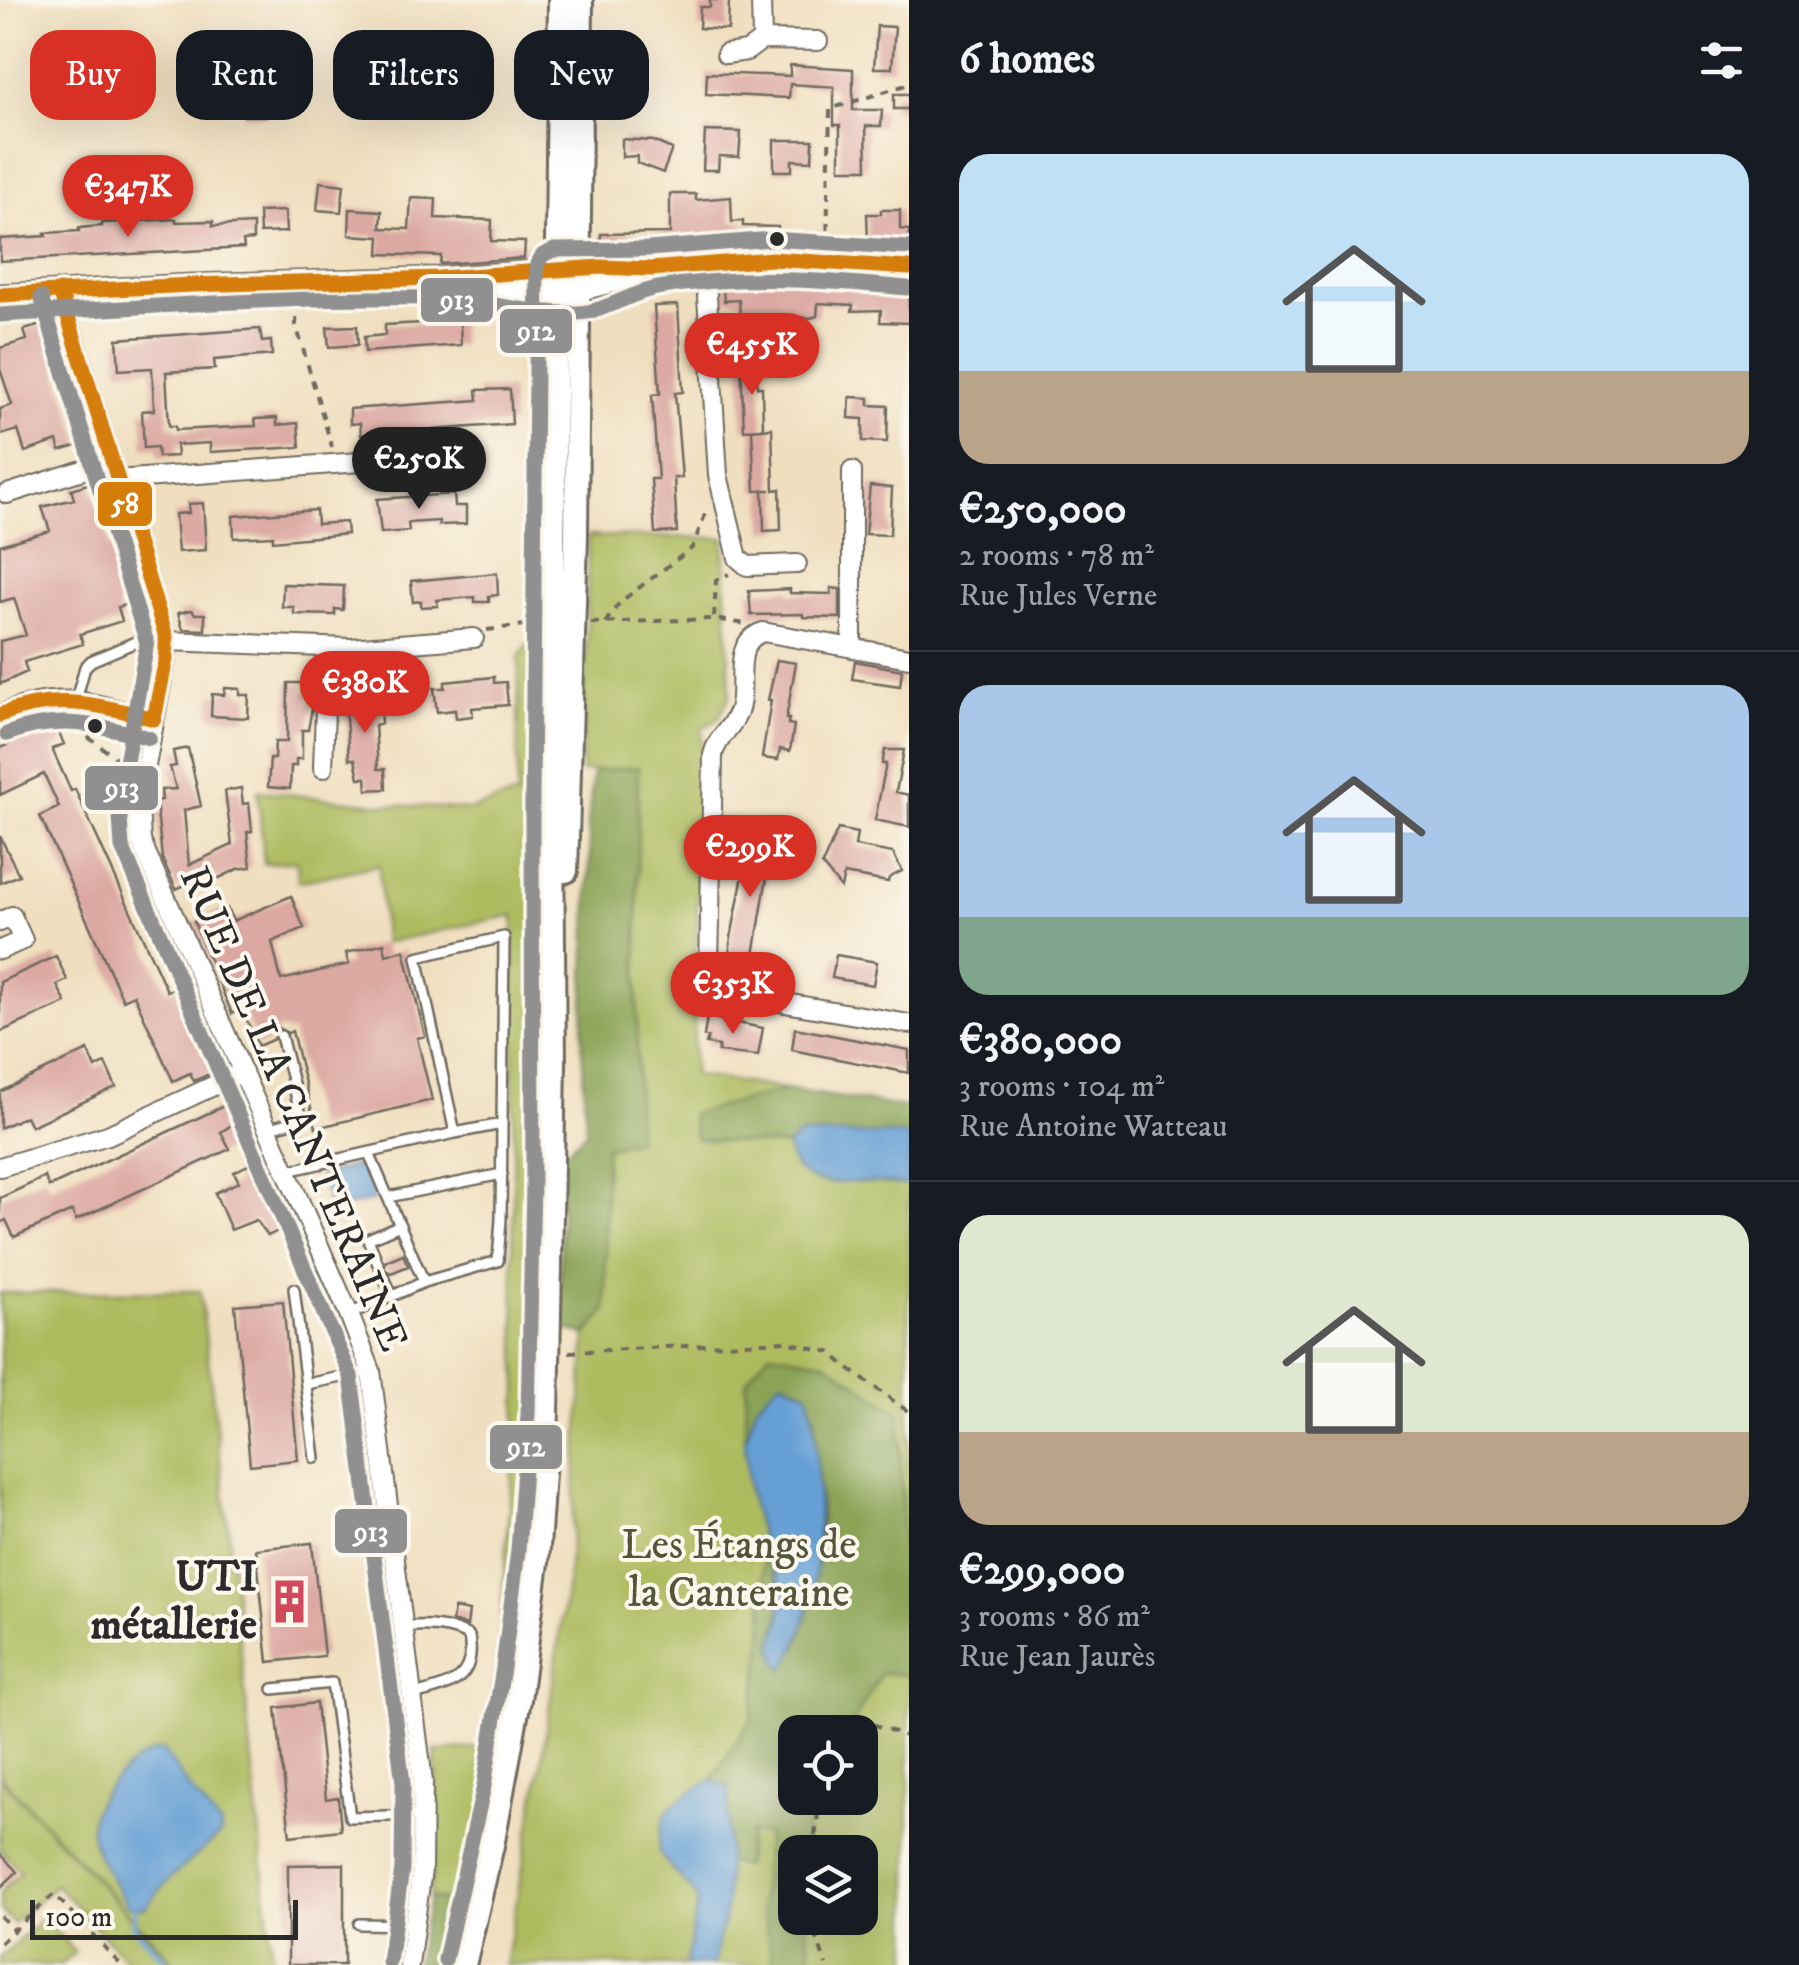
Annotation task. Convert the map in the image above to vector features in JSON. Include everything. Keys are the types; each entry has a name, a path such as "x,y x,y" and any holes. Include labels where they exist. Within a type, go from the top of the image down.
{"main road":[{"path":"560,0 568,281"},
{"path":"464,1965 493,1842 524,1668 542,1496 554,1064 569,805 563,615 568,281 582,0"}],"street":[{"path":"762,0 762,40"},
{"path":"726,54 746,51 762,40 818,41"},
{"path":"0,295 438,278 568,281 650,268 772,259 909,268"},
{"path":"705,264 718,475 738,558 747,566 798,564"},
{"path":"60,292 166,639 328,648 474,638"},
{"path":"6,494 113,471 338,464 454,455"},
{"path":"852,472 852,648"},
{"path":"909,658 763,632 752,637 745,647 740,707 712,755 710,978 726,992 909,1024"},
{"name":"RUE DE LA CANTERAINE","path":"166,639 138,819 146,855 219,1000 243,1072 370,1371 414,1694 424,1816 416,1926 409,1965"},
{"path":"323,768 328,648"},
{"path":"0,716 38,700 76,700 154,719"},
{"path":"0,922 12,916 23,940 0,950"},
{"path":"0,1167 96,1139 243,1072"}],"lane":[{"path":"76,700 90,661 147,636 166,639"},
{"path":"349,1314 424,1282 498,1261 504,937 417,957 455,1133"},
{"path":"267,1129 302,1118 281,1036"},
{"path":"284,1171 502,1124"},
{"path":"369,1153 424,1282"},
{"path":"388,1197 502,1174"},
{"path":"378,1264 368,1239 400,1224"},
{"path":"384,1276 392,1296"},
{"path":"294,1289 315,1458"},
{"path":"306,1384 370,1371"},
{"path":"405,1627 460,1631 470,1636 471,1643 459,1680 414,1694"},
{"path":"273,1689 332,1683 350,1817 424,1816"},
{"path":"358,1924 416,1926"}],"path":[{"path":"828,260 830,109 909,84"},
{"path":"297,282 296,325 338,464"},
{"path":"605,623 620,602 692,548 718,475"},
{"path":"714,619 716,580 747,566"},
{"path":"474,638 490,629 524,626 541,614 590,616 591,624 714,619 745,623 763,632"},
{"path":"38,700 132,770 144,772"},
{"path":"549,1352 783,1341 830,1352 909,1412"},
{"path":"878,1725 909,1737"},
{"path":"0,1943 54,1894 121,1965"},
{"path":"0,1916 14,1930"},
{"path":"816,1935 826,1965"}],"green space":[{"name":"Les Étangs de la Canteraine","path":"588,536 724,538 730,695 718,719 702,728 693,1075 909,1108 909,1965 505,1965 542,1759 569,1568 586,1335 606,1311 605,1147 638,768 581,772"},
{"path":"536,636 544,962 542,1228 524,1579 505,1718 466,1905 430,1897 437,1821 435,1751 483,1748 497,1672 518,1391 513,1267 514,915 384,943 379,865 298,882 297,861 264,864 258,791 470,810 517,795 519,656"},
{"path":"638,767 637,1139 605,1148 606,1311 586,1335 560,1328 561,1156 586,1132 582,1047 588,823 593,771"},
{"path":"784,1090 909,1108 909,1136 799,1135 787,1146 696,1139 691,1114"},
{"path":"200,1291 273,1965 177,1965 0,1775 0,1293"},
{"path":"769,1352 824,1361 900,1413 909,1675 881,1673 858,1715 778,1715 778,1815 809,1815 806,1835 778,1835 778,1935 808,1935 812,1965 774,1965 761,1905 767,1834 750,1833 745,1866 727,1863 729,1787 710,1781 751,1720 763,1645 764,1549 780,1596 773,1645 797,1648 813,1595 821,1530 814,1414 757,1404 745,1441 746,1381"},
{"path":"0,1778 175,1965 131,1965 56,1885 13,1923 0,1910 0,1892 21,1872 0,1849"},
{"path":"430,1897 466,1905 450,1965 415,1965"},
{"path":"43,1918 75,1952 61,1965 0,1965 0,1958"}],"water":[{"path":"799,1135 909,1136 909,1185 815,1180 798,1169 787,1146"},
{"path":"364,1163 374,1200 330,1211 320,1175"},
{"path":"781,1380 808,1392 816,1439 819,1520 811,1597 805,1622 784,1670 773,1645 781,1619 781,1584 764,1549 749,1493 745,1441 757,1404"},
{"path":"163,1750 221,1826 221,1834 167,1881 145,1908 128,1906 97,1853 91,1823 105,1790 137,1761"},
{"path":"710,1781 729,1787 726,1908 713,1965 686,1965 698,1898 659,1853 660,1837 671,1808"}],"building":[{"path":"710,0 729,0 728,30 699,28 700,7 710,7"},
{"path":"877,26 895,27 892,68 874,68"},
{"path":"790,65 853,69 853,110 882,110 881,126 866,126 867,169 840,169 840,125 834,125 834,87 790,84 789,98 706,94 707,73 790,76"},
{"path":"894,94 909,94 909,109 894,109"},
{"path":"705,131 741,132 739,157 719,156 718,170 703,170"},
{"path":"622,139 653,141 672,149 663,173 637,163 637,156 622,157"},
{"path":"774,140 813,140 812,161 792,160 792,171 774,171"},
{"path":"320,182 344,185 341,212 317,210"},
{"path":"670,194 696,194 696,200 731,197 732,222 778,227 778,245 601,250 601,234 670,233"},
{"path":"411,198 436,199 435,218 492,220 491,241 525,242 524,258 440,264 441,256 379,254 380,237 349,235 350,209 382,211 381,228 409,229"},
{"path":"881,210 900,210 900,229 909,230 909,252 868,245 867,214 881,214"},
{"path":"285,211 286,232 260,233 259,212"},
{"path":"213,221 213,226 253,224 253,240 243,241 244,248 0,261 0,239 79,231 102,223"},
{"path":"722,277 865,282 865,294 909,297 909,323 880,322 881,310 852,311 853,305 818,303 817,316 810,318 740,316 739,300 724,301"},
{"path":"678,305 683,392 675,393 682,478 674,478 677,532 655,533 651,479 658,479 652,395 660,394 654,306"},
{"path":"460,321 461,345 365,352 364,337 385,335 385,325"},
{"path":"44,324 81,445 60,451 57,441 25,452 18,430 0,435 0,409 12,405 0,369 0,348 27,340 24,330"},
{"path":"357,326 358,345 329,347 327,327"},
{"path":"260,329 262,342 271,341 272,355 214,360 215,369 166,372 169,426 176,430 256,426 255,419 277,418 277,425 298,423 300,447 210,452 210,443 176,445 177,456 158,457 157,447 144,448 142,411 154,410 152,368 119,370 117,339"},
{"path":"741,363 756,363 757,387 762,387 763,429 744,430"},
{"path":"510,389 512,424 361,435 360,423 350,424 350,409 478,400 477,390"},
{"path":"850,397 869,398 869,405 888,406 887,442 863,441 863,419 849,418"},
{"path":"772,428 774,490 780,489 781,530 764,531 763,490 755,491 752,430"},
{"path":"91,483 128,604 118,607 122,621 80,634 83,644 24,662 27,672 0,684 0,641 26,635 14,598 0,602 0,545 50,531 42,507 74,499 71,489"},
{"path":"870,486 892,488 890,535 865,534"},
{"path":"454,494 455,506 466,506 466,524 408,523 409,531 381,533 377,499"},
{"path":"203,503 206,550 178,552 175,514 189,513 188,504"},
{"path":"316,510 317,524 346,522 347,534 273,541 273,536 234,538 233,516"},
{"path":"497,573 498,595 489,596 489,602 475,602 475,597 437,600 438,606 421,607 421,601 413,602 411,581"},
{"path":"283,584 344,586 343,610 335,609 335,615 294,614 294,607 282,607"},
{"path":"831,588 840,589 840,618 751,615 749,591 790,589 790,593 831,594"},
{"path":"192,610 205,614 205,630 183,629 178,613"},
{"path":"777,660 796,663 786,719 794,725 790,751 780,749 778,760 762,758"},
{"path":"855,661 902,670 900,686 852,679"},
{"path":"494,677 494,683 506,682 508,705 472,708 473,716 456,718 455,710 437,712 434,688 445,688 445,682"},
{"path":"288,683 302,683 302,692 308,692 308,703 313,703 308,730 302,730 302,759 296,759 296,766 291,766 290,789 268,787 275,742 287,742"},
{"path":"225,688 240,689 240,695 249,695 248,718 211,716 212,694 224,695"},
{"path":"379,690 381,723 375,725 378,769 385,769 386,789 367,790 366,778 359,778 355,759 349,759 345,704 350,703 349,692"},
{"path":"54,723 64,744 52,749 71,791 75,789 167,991 176,988 214,1072 194,1081 190,1073 173,1081 134,995 123,1000 40,816 59,807 44,774 0,795 0,748"},
{"path":"188,748 201,806 184,810 189,865 232,845 225,791 241,788 243,804 249,803 251,867 217,879 213,872 176,889 162,858 156,801 162,800 161,790 176,789 170,767 176,766 173,751"},
{"path":"885,750 904,750 896,792 909,795 909,827 875,820"},
{"path":"747,828 769,832 761,876 767,877 752,967 730,963"},
{"path":"838,829 857,833 855,846 893,853 902,871 888,882 844,874 841,888 822,865"},
{"path":"0,836 19,875 0,883"},
{"path":"291,896 304,928 272,942 281,980 349,964 346,953 384,943 386,955 404,950 425,1036 417,1038 432,1100 316,1128 292,1031 278,1028 274,1039 258,1046 242,1009 232,1014 194,922 227,908 233,921"},
{"path":"836,955 877,962 873,985 832,978"},
{"path":"56,956 67,980 57,985 66,1003 0,1032 0,982"},
{"path":"707,1017 763,1028 758,1056 718,1052 719,1046 706,1044"},
{"path":"795,1028 909,1050 909,1073 792,1050"},
{"path":"88,1050 96,1068 105,1063 116,1087 31,1126 26,1116 0,1128 0,1092"},
{"path":"228,1104 236,1122 221,1132 230,1149 76,1220 72,1211 14,1237 6,1220 0,1223 0,1198 45,1177 49,1187"},
{"path":"254,1162 284,1228 268,1236 256,1220 231,1230 215,1193 239,1182 234,1172"},
{"path":"403,1254 408,1266 391,1273 384,1269 386,1261"},
{"path":"283,1301 298,1460 250,1465 235,1305"},
{"name":"UTI métallerie","path":"312,1543 324,1656 268,1662 256,1549"},
{"path":"454,1608 469,1611 467,1626 452,1621"},
{"path":"316,1703 326,1799 338,1797 341,1830 290,1836 276,1708"},
{"path":"0,1853 17,1872 0,1888"},
{"path":"344,1864 344,1965 288,1965 288,1865"}],"waterway":[{"path":"135,1907 134,1928 170,1965"}],"transit line":[{"name":"912","path":"445,1960 484,1786 503,1668 518,1551 528,1415 533,1185 537,264 543,255 554,250 649,249 772,239 909,248"},
{"name":"58","path":"0,295 439,278 601,267 650,269 772,259 909,268"},
{"name":"913","path":"1,315 380,298 452,299 541,312 577,313 657,288 719,281 813,281 907,288"},
{"name":"58","path":"60,291 166,637 166,659 154,719"},
{"name":"913","path":"41,297 147,643 119,802 122,847 351,1376 403,1783 402,1869 389,1962"},
{"name":"58","path":"0,715 39,704 77,703 154,719"},
{"name":"913","path":"7,734 61,723 149,738"}],"place":[{"name":"UTI métallerie","path":"290,1602"}]}
